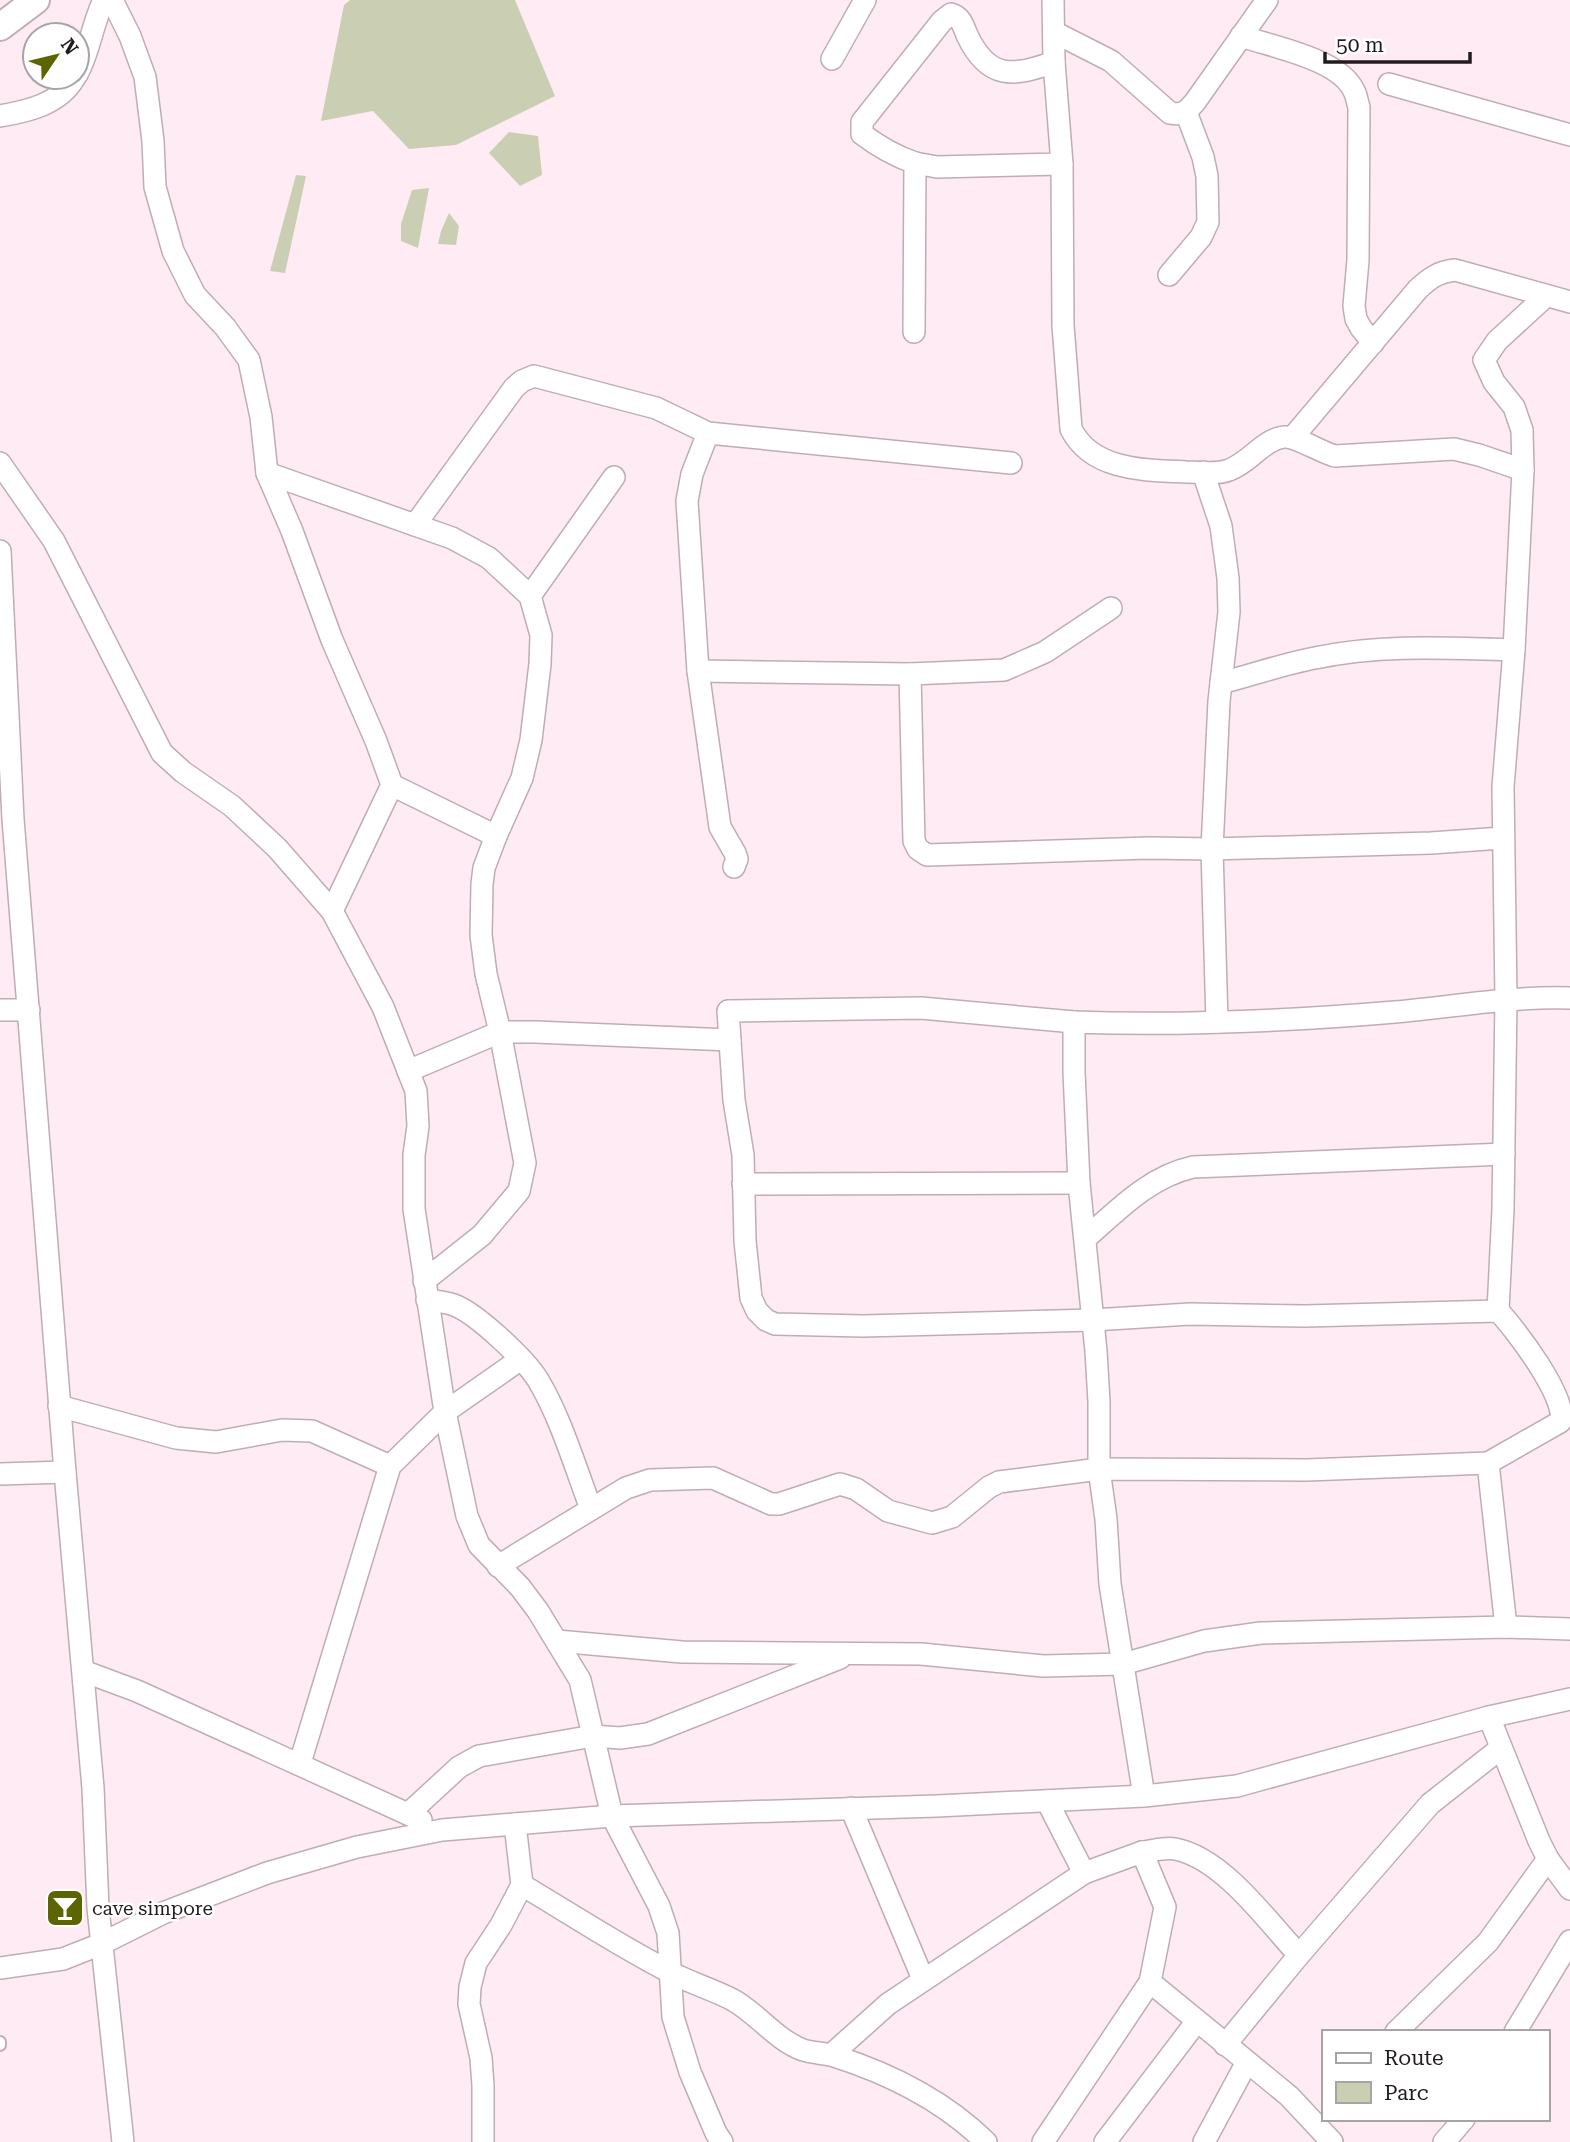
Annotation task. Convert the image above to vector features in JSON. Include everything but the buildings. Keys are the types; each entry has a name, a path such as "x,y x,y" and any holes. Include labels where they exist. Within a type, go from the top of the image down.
{"street":[{"path":"0,27 36,0"},
{"path":"91,37 95,19 104,0"},
{"path":"112,0 130,36 145,77 153,141 155,187 173,251 195,295 225,327 248,360 261,417 267,473 392,785 496,836"},
{"path":"832,59 864,0"},
{"path":"1053,0 1054,62 1062,164 1062,313 1071,429 1076,438 1091,453 1120,466 1148,470 1217,473 1230,470 1270,442 1282,437 1293,437 1320,452 1335,456 1454,449 1522,470"},
{"path":"1054,32 1111,61 1170,113 1178,115 1186,112 1267,0"},
{"path":"1054,62 1019,73 998,70 978,52 960,20 955,15 947,15 862,122 861,129 862,134 887,152 915,163 937,167 1062,164"},
{"path":"1241,36 1322,63 1336,70 1354,91 1359,107 1358,260 1354,306 1361,328 1373,343"},
{"path":"1390,84 1570,135"},
{"path":"0,116 40,107 66,91"},
{"path":"1170,275 1201,237 1209,222 1207,176 1203,157 1186,112"},
{"path":"915,163 915,332"},
{"path":"1293,437 1418,289 1443,271 1455,270 1570,302"},
{"path":"498,1566 626,1488 650,1480 713,1478 771,1504 786,1502 840,1484 856,1489 888,1511 932,1522 952,1517 999,1482 1099,1469 1307,1470 1488,1464 1565,1418 1567,1413 1563,1391 1554,1375 1498,1311 1502,1249 1506,999 1502,838 1514,650 1522,430 1514,407 1494,382 1484,360 1497,341 1546,296"},
{"path":"415,525 514,388 522,380 534,376 656,408 708,433 1011,463"},
{"path":"708,433 692,474 687,501 698,671 720,827 735,853 737,859 734,867"},
{"path":"0,463 54,541 162,753 183,772 232,806 268,839 332,911 383,1007 416,1091 418,1126 414,1155 414,1209 445,1412 467,1516 479,1545 520,1587 580,1680 612,1816 659,1906 668,1933 673,2017 713,2139"},
{"path":"1203,472 1221,526 1227,555 1229,612 1221,683 1212,849 1217,1022"},
{"path":"267,473 452,538 489,558 530,596 541,635 531,740 522,778 484,868 481,935 486,974 525,1163 519,1191 482,1235 426,1291"},
{"path":"530,596 614,477"},
{"path":"0,551 13,819 93,1788 101,1944 123,2142"},
{"path":"698,671 910,674 1004,670 1045,652 1111,608"},
{"path":"1221,683 1314,658 1341,654 1399,648 1514,650"},
{"path":"910,674 914,841 918,849 926,855 1149,848 1431,844 1502,838"},
{"path":"332,911 392,785"},
{"path":"1498,1311 1305,1316 1190,1314 1093,1320 863,1326 775,1324 757,1311 751,1298 745,1241 743,1155 734,1100 727,1011 921,1009 1074,1022 1217,1022 1395,1012 1506,999 1570,998"},
{"path":"0,1010 29,1010"},
{"path":"1074,1022 1079,1183 1099,1402 1099,1469 1106,1519 1110,1584 1144,1796"},
{"path":"408,1071 500,1032 730,1040"},
{"path":"1086,1238 1154,1181 1174,1171 1193,1167 1504,1154"},
{"path":"743,1184 1079,1183"},
{"path":"426,1291 474,1317 521,1359 538,1379 591,1509"},
{"path":"300,1763 390,1466 445,1412 521,1359"},
{"path":"60,1406 176,1438 203,1441 216,1442 282,1430 312,1431 390,1466"},
{"path":"1488,1464 1506,1627"},
{"path":"0,1474 65,1472"},
{"path":"556,1641 682,1652 921,1654 1043,1666 1123,1664 1227,1636 1261,1633 1506,1627 1570,1629"},
{"path":"408,1814 459,1767 479,1756 593,1736 620,1738 648,1734 852,1654"},
{"path":"82,1671 137,1691 442,1830"},
{"path":"0,1968 63,1959 101,1944 163,1913 267,1873 357,1847 442,1830 612,1816 1144,1796 1237,1786 1489,1717 1570,1699"},
{"path":"1489,1717 1548,1859 1570,1889"},
{"path":"1225,2045 1430,1804 1501,1748"},
{"path":"1048,1801 1084,1873"},
{"path":"850,1808 923,1979"},
{"path":"482,2142 482,2072 469,2004 470,1987 476,1963 501,1925 522,1885 515,1824"},
{"path":"831,2055 888,2004 1084,1873 1142,1852 1174,1848 1214,1868 1237,1886 1299,1955"},
{"path":"1043,2142 1150,1982 1165,1907 1142,1852"},
{"path":"1398,2030 1488,1942 1548,1859"},
{"path":"522,1885 672,1973 737,2002 782,2038 803,2049 831,2055 890,2076 909,2086 967,2123 986,2142"},
{"path":"1516,2030 1570,1941"},
{"path":"1150,1982 1289,2096 1317,2114 1332,2142"},
{"path":"1105,2142 1198,2021"},
{"path":"1203,2142 1247,2062"},
{"path":"1444,2142 1462,2121"}],"green space":[{"path":"350,0 515,0 555,96 456,145 409,149 373,111 321,121 344,5"},
{"path":"509,132 538,136 542,175 520,186 489,153"},
{"path":"296,175 306,176 285,273 270,271"},
{"path":"429,188 418,248 401,241 401,224 412,190"},
{"path":"449,213 459,226 456,245 438,244 441,231"}],"place":[{"name":"cave simpore","path":"65,1908"}]}
